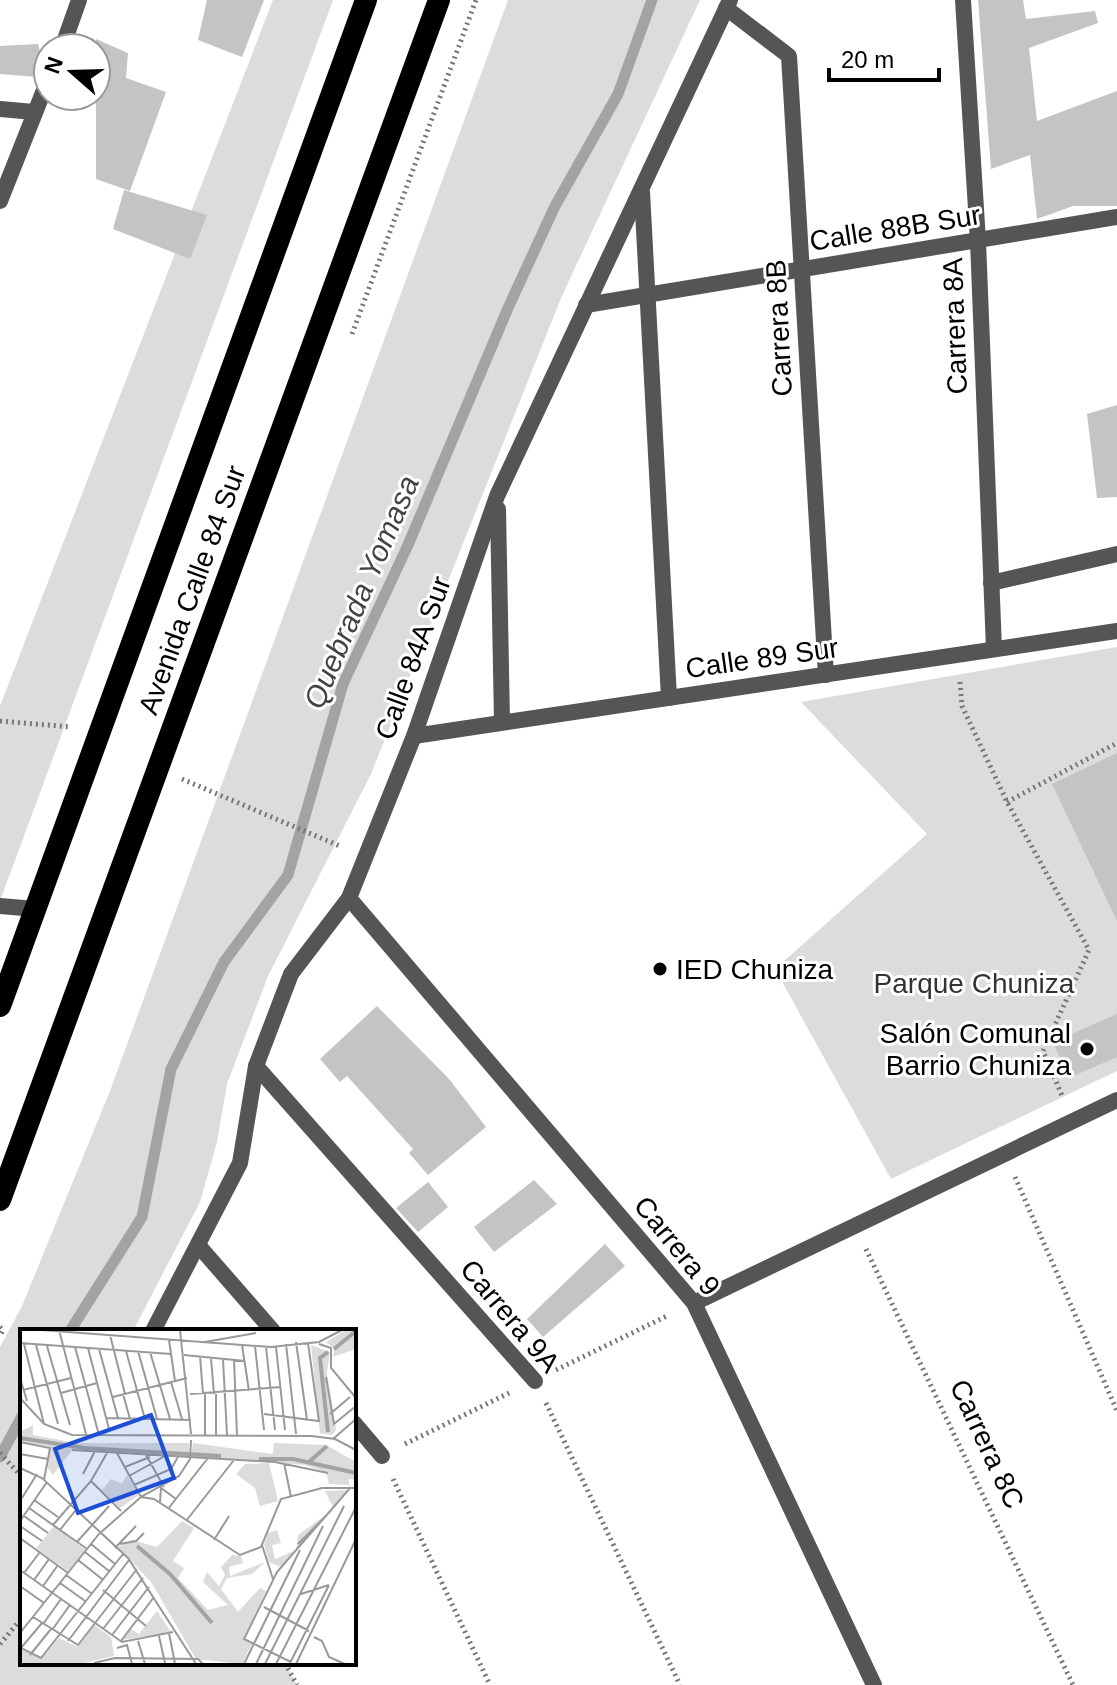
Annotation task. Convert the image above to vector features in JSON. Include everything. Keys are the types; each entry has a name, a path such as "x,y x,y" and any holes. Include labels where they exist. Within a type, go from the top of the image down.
{"highway":[{"name":"Avenida Calle 84 Sur","path":"0,1006 366,0"},
{"name":"Avenida Calle 84 Sur","path":"0,1200 439,0"}],"street":[{"path":"68,32 79,0"},
{"name":"Carrera 8A","path":"963,0 978,241 994,649"},
{"name":"Calle 84A Sur","path":"154,1329 240,1163 256,1066 291,974 349,898 414,736 497,496 728,4"},
{"name":"Carrera 8B","path":"728,4 789,56 826,675"},
{"path":"0,109 32,112"},
{"path":"0,201 34,112"},
{"path":"641,191 669,698"},
{"name":"Calle 88B Sur","path":"586,305 1117,217"},
{"path":"497,496 502,722"},
{"path":"991,583 1117,554"},
{"name":"Calle 89 Sur","path":"414,736 1117,631"},
{"name":"Carrera 9","path":"349,898 694,1303 874,1685"},
{"path":"0,906 35,909"},
{"name":"Carrera 9A","path":"256,1066 535,1381"},
{"path":"694,1303 1117,1100"},
{"path":"198,1245 271,1329"},
{"path":"356,1425 382,1456"}],"path":[{"path":"959,655 962,706 1007,802 1089,950 1043,1051 1073,1121"},
{"path":"0,721 101,729"},
{"path":"1007,802 1117,743"},
{"path":"158,768 338,845"},
{"path":"1005,1154 1117,1411"},
{"name":"Carrera 8C","path":"855,1226 1073,1685"},
{"path":"0,1327 3,1330 0,1336"},
{"name":"Carrera 9A","path":"535,1381 680,1685"},
{"path":"0,1453 20,1475"},
{"path":"382,1456 490,1685"},
{"path":"0,1644 20,1620"},
{"path":"286,1665 297,1685"}],"green space":[{"path":"273,0 333,0 0,901 0,706"},
{"path":"508,0 700,0 561,298 371,774 268,976 227,1084 217,1142 200,1202 134,1329 20,1329 20,1665 286,1665 297,1685 0,1685 0,1347 22,1306 110,1091"},
{"name":"Parque Chuniza","path":"1117,647 1117,1071 891,1179 775,969 927,834 801,702"}],"building":[{"path":"207,0 264,0 242,57 198,40"},
{"path":"978,0 1023,0 1026,19 1095,11 1098,23 1029,48 1037,121 1117,91 1117,206 1073,206 1037,219 1030,155 991,169"},
{"path":"32,44 32,77 0,74 0,46"},
{"path":"112,46 128,53 126,78 166,92 130,191 96,179 96,112 112,112"},
{"path":"124,190 207,215 190,259 113,229"},
{"path":"1117,405 1117,497 1097,498 1087,414"},
{"path":"1117,753 1117,921 1052,784"},
{"path":"377,1006 449,1079 486,1127 428,1175 409,1153 413,1149 347,1076 340,1082 320,1059"},
{"name":"Salón Comunal Barrio Chuniza","path":"1117,1014 1117,1057 1069,1078 1053,1042"},
{"path":"534,1180 557,1204 494,1252 474,1227"},
{"path":"428,1182 448,1207 418,1232 396,1208"},
{"path":"605,1244 625,1266 543,1337 527,1319"}],"waterway":[{"name":"Quebrada Yomasa","path":"71,1329 142,1217 171,1069 224,962 288,875 343,684 408,545 508,308 555,206 618,94 652,0"},
{"name":"Quebrada Yomasa","path":"0,1457 20,1420"}],"place":[{"name":"IED Chuniza","path":"660,969"},
{"name":"Salón Comunal Barrio Chuniza","path":"1087,1049"}]}
